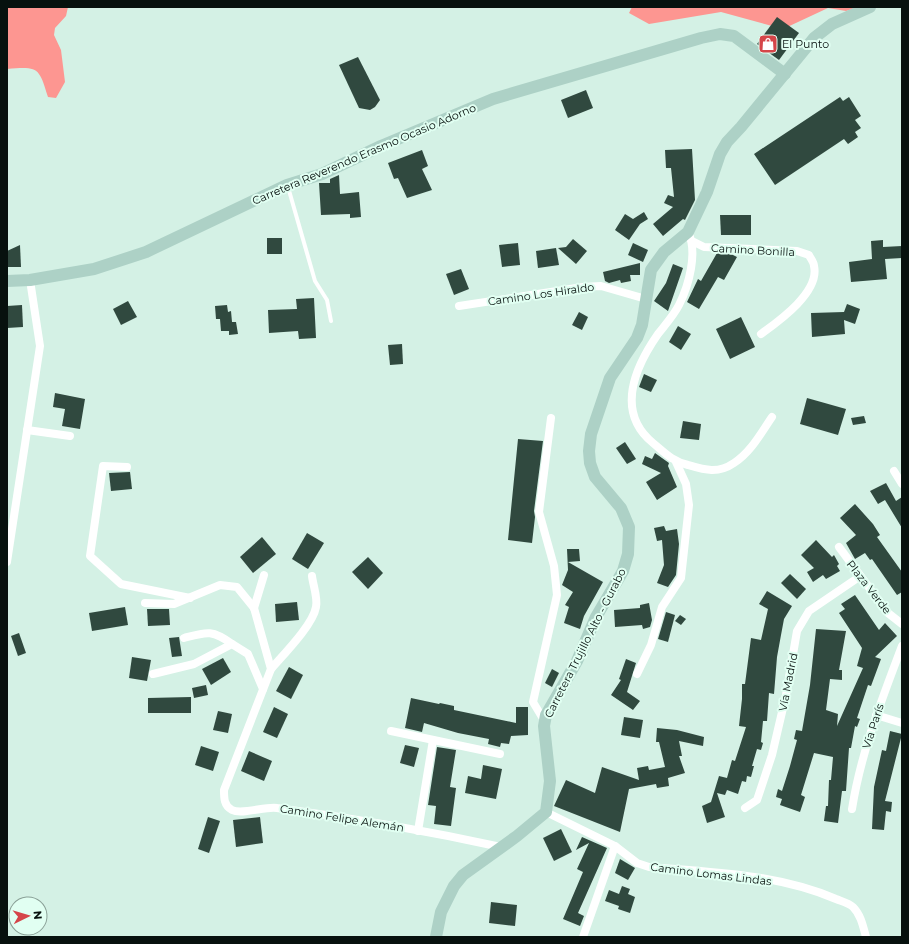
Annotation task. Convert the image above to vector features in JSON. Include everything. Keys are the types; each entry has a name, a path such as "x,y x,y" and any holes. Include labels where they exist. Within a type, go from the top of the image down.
{"main road":[{"name":"Carretera Trujillo Alto - Gurabo","path":"546,812 550,781 545,722 546,715 578,661 596,617 623,571 628,554 629,527 621,508 595,477 590,463 589,451 591,434 610,378 637,338 642,326 651,270 656,261 690,236 720,154 727,142 820,33 832,24 870,7"},
{"name":"Carretera Reverendo Erasmo Ocasio Adorno","path":"7,281 30,280 94,269 146,252 287,185 322,174 381,146 511,92 701,38 720,34 734,36 785,74"},
{"path":"436,937 441,912 454,886 463,875 546,812"}],"street":[{"name":"Camino Bonilla","path":"690,236 704,247 797,251 808,254 815,266 812,284 805,296 761,334"},
{"path":"690,236 687,285 679,306 657,335 636,371 631,397 635,419 644,436 676,462 712,471 730,466 743,457 772,417"},
{"path":"7,562 40,346 30,280"},
{"name":"Camino Los Hiraldo","path":"459,306 583,287 601,286 646,299"},
{"path":"545,722 532,702 557,595 554,566 539,512 551,418"},
{"path":"27,430 70,436"},
{"path":"637,674 651,645 662,607 681,578 689,505 686,484 676,462"},
{"path":"127,467 103,466 90,556 121,584 191,598"},
{"path":"894,472 902,484"},
{"name":"Plaza Verde","path":"839,547 859,577 888,613 902,624"},
{"path":"254,608 264,575"},
{"path":"271,668 292,646 305,628 316,606 312,576"},
{"name":"Vía Madrid","path":"745,808 757,800 772,756 786,695 797,631 809,611 859,577"},
{"path":"145,603 174,604 220,585 237,587 254,608 271,668"},
{"path":"184,638 204,632 219,634 248,654 263,689"},
{"path":"153,674 194,664 232,644"},
{"name":"Vía París","path":"852,808 857,777 876,715 902,646"},
{"name":"Camino Felipe Alemán","path":"271,668 224,790 224,800 228,807 234,811 275,807 418,831 501,847"},
{"path":"876,715 902,723"},
{"path":"391,731 500,754"},
{"path":"418,831 433,740"},
{"name":"Camino Lomas Lindas","path":"546,812 615,846 637,863 649,867 784,882 826,894 852,906 861,920 866,937"},
{"path":"583,937 615,846"}],"lane":[{"path":"287,185 315,281 327,300 331,321"}],"shaded area":[{"path":"7,7 68,7 66,16 55,28 54,35 61,50 65,82 56,98 48,97 40,75 36,71 26,68 7,69"},
{"path":"632,7 859,7 846,11 828,8 783,29 721,12 649,24 629,13"}],"building":[{"path":"777,17 799,33 779,60 757,44"},
{"path":"358,57 380,100 375,107 370,110 359,108 339,65"},
{"path":"586,90 593,108 568,118 561,100"},
{"path":"840,97 843,101 849,97 861,116 855,120 861,128 855,132 858,137 848,144 844,139 775,185 754,154"},
{"path":"692,149 695,200 685,220 683,219 663,236 653,224 673,207 664,203 668,195 674,197 671,168 666,168 665,150"},
{"path":"422,150 428,166 422,169 432,190 407,198 398,178 394,179 388,163"},
{"path":"339,175 340,194 359,192 361,217 350,218 350,214 321,215 319,183 330,183 330,179"},
{"path":"644,212 648,219 640,224 629,240 615,230 625,214 633,219"},
{"path":"720,215 751,215 751,235 721,235"},
{"path":"267,238 282,238 282,254 267,254"},
{"path":"573,239 587,251 576,264 558,248 566,247"},
{"path":"883,240 883,247 902,246 902,258 885,259 887,279 851,282 849,262 872,259 871,241"},
{"path":"518,243 520,265 502,267 499,245"},
{"path":"633,243 648,250 643,262 628,255"},
{"path":"20,245 21,267 7,267 7,251"},
{"path":"556,248 559,265 538,268 536,251"},
{"path":"717,253 731,254 737,257 724,280 718,277 699,309 687,302 698,279 701,281"},
{"path":"640,263 640,275 630,275 631,281 621,283 620,280 609,283 605,281 603,272"},
{"path":"673,264 683,268 668,311 654,301 666,283"},
{"path":"461,269 469,289 454,295 446,274"},
{"path":"314,298 316,338 299,339 298,331 269,333 268,310 297,309 296,299"},
{"path":"128,301 137,317 121,325 113,309"},
{"path":"847,304 860,309 855,324 844,320 845,334 812,337 811,313 844,312"},
{"path":"22,305 23,327 7,328 7,306"},
{"path":"227,305 228,312 231,311 232,322 236,322 238,334 229,335 229,331 221,331 220,319 216,319 215,306"},
{"path":"579,312 588,317 582,330 572,325"},
{"path":"741,317 755,347 730,359 716,329"},
{"path":"678,326 691,334 681,350 669,342"},
{"path":"402,344 403,364 390,365 388,345"},
{"path":"644,374 657,380 651,392 639,387"},
{"path":"55,393 85,399 80,429 62,426 65,409 53,407"},
{"path":"807,398 846,409 838,435 800,424"},
{"path":"864,416 866,423 853,425 851,418"},
{"path":"683,421 701,424 699,440 680,438"},
{"path":"518,439 543,441 534,511 535,517 532,543 508,540"},
{"path":"625,442 636,459 627,464 616,448"},
{"path":"655,453 669,463 668,466 677,487 657,500 646,482 661,473 642,464 645,456 652,459"},
{"path":"130,472 132,489 111,491 109,473"},
{"path":"886,483 896,501 902,497 902,528 885,500 878,504 870,491"},
{"path":"855,504 873,524 880,535 877,537 902,572 902,592 897,595 872,559 870,560 865,553 855,559 846,543 856,535 840,518"},
{"path":"664,526 666,531 677,529 679,544 676,575 668,587 657,583 664,565 662,540 657,541 654,528"},
{"path":"307,533 324,543 308,569 292,559"},
{"path":"262,537 276,554 253,573 240,557"},
{"path":"816,540 832,557 834,555 839,564 837,566 840,571 826,579 823,575 813,582 807,572 814,568 801,555"},
{"path":"567,549 579,549 580,561 568,562 603,582 584,616 580,629 564,623 569,607 565,605 573,592 562,585 568,570"},
{"path":"368,557 383,573 368,589 352,572"},
{"path":"790,574 806,589 797,599 781,583"},
{"path":"767,591 792,606 784,619 777,657 774,694 769,693 767,721 763,721 761,742 763,743 761,750 757,749 752,766 754,766 751,777 747,776 746,782 742,781 738,794 727,790 725,795 717,793 725,817 707,823 702,806 711,802 719,776 727,778 732,760 735,761 746,727 739,726 742,684 745,684 751,638 761,640 768,609 759,604"},
{"path":"855,595 879,630 885,623 897,636 875,657 881,659 871,686 868,685 857,718 860,719 857,727 855,726 851,748 849,748 846,791 842,791 838,823 824,821 826,806 828,806 829,780 831,780 833,757 814,753 801,795 805,797 800,812 780,805 782,799 776,797 778,789 782,791 790,766 797,740 794,739 796,730 802,731 810,685 816,629 846,631 839,670 842,670 842,680 830,679 826,710 838,714 837,726 863,668 857,666 862,648 839,613 845,609 841,604"},
{"path":"297,602 299,620 276,622 275,604"},
{"path":"649,603 652,620 650,627 643,629 642,625 615,627 614,610 640,608 640,605"},
{"path":"125,607 128,625 92,631 89,613"},
{"path":"147,609 169,609 170,625 148,626"},
{"path":"666,612 675,615 668,642 658,639"},
{"path":"680,615 686,619 681,625 675,621"},
{"path":"19,633 26,653 18,656 11,636"},
{"path":"179,637 182,656 172,657 169,638"},
{"path":"132,657 151,660 147,681 129,678"},
{"path":"223,658 231,672 211,685 202,669"},
{"path":"626,659 636,663 627,692 640,701 633,710 611,695 621,680 619,679"},
{"path":"289,667 303,675 291,699 276,691"},
{"path":"552,669 559,673 552,687 545,683"},
{"path":"206,685 208,695 194,698 192,688"},
{"path":"191,697 191,713 148,713 148,698"},
{"path":"411,698 454,706 454,710 516,723 516,707 528,707 528,735 511,736 509,744 501,743 500,747 488,744 489,739 458,733 424,723 422,732 405,728"},
{"path":"274,707 288,714 277,738 263,732"},
{"path":"218,711 232,714 228,733 213,730"},
{"path":"624,717 643,720 640,738 621,735"},
{"path":"657,728 677,730 704,737 703,746 679,741 682,756 679,756 685,773 668,778 669,786 657,788 656,784 629,789 620,832 554,806 566,780 595,793 602,767 639,780 637,768 648,766 649,770 665,767 659,742 656,742"},
{"path":"890,731 902,734 885,801 892,802 891,812 886,811 884,830 872,829 874,787 882,750 886,751"},
{"path":"405,745 419,748 414,767 400,763"},
{"path":"201,746 219,752 213,771 195,765"},
{"path":"437,747 456,750 450,787 456,788 451,826 434,824 436,806 428,805"},
{"path":"249,751 272,761 264,781 241,771"},
{"path":"483,765 502,769 496,799 465,793 468,776 481,779"},
{"path":"208,817 220,821 209,853 198,849"},
{"path":"260,817 263,843 236,847 233,820"},
{"path":"561,829 572,852 554,861 543,838"},
{"path":"582,837 607,848 578,913 584,916 580,926 563,919 583,872 577,869 589,843 576,850"},
{"path":"620,859 635,868 628,880 615,873"},
{"path":"622,886 630,889 628,894 635,897 630,913 618,909 619,906 605,901 609,890 619,894"},
{"path":"491,902 517,905 515,926 489,923"}],"place":[{"name":"El Punto","path":"768,44"}]}
